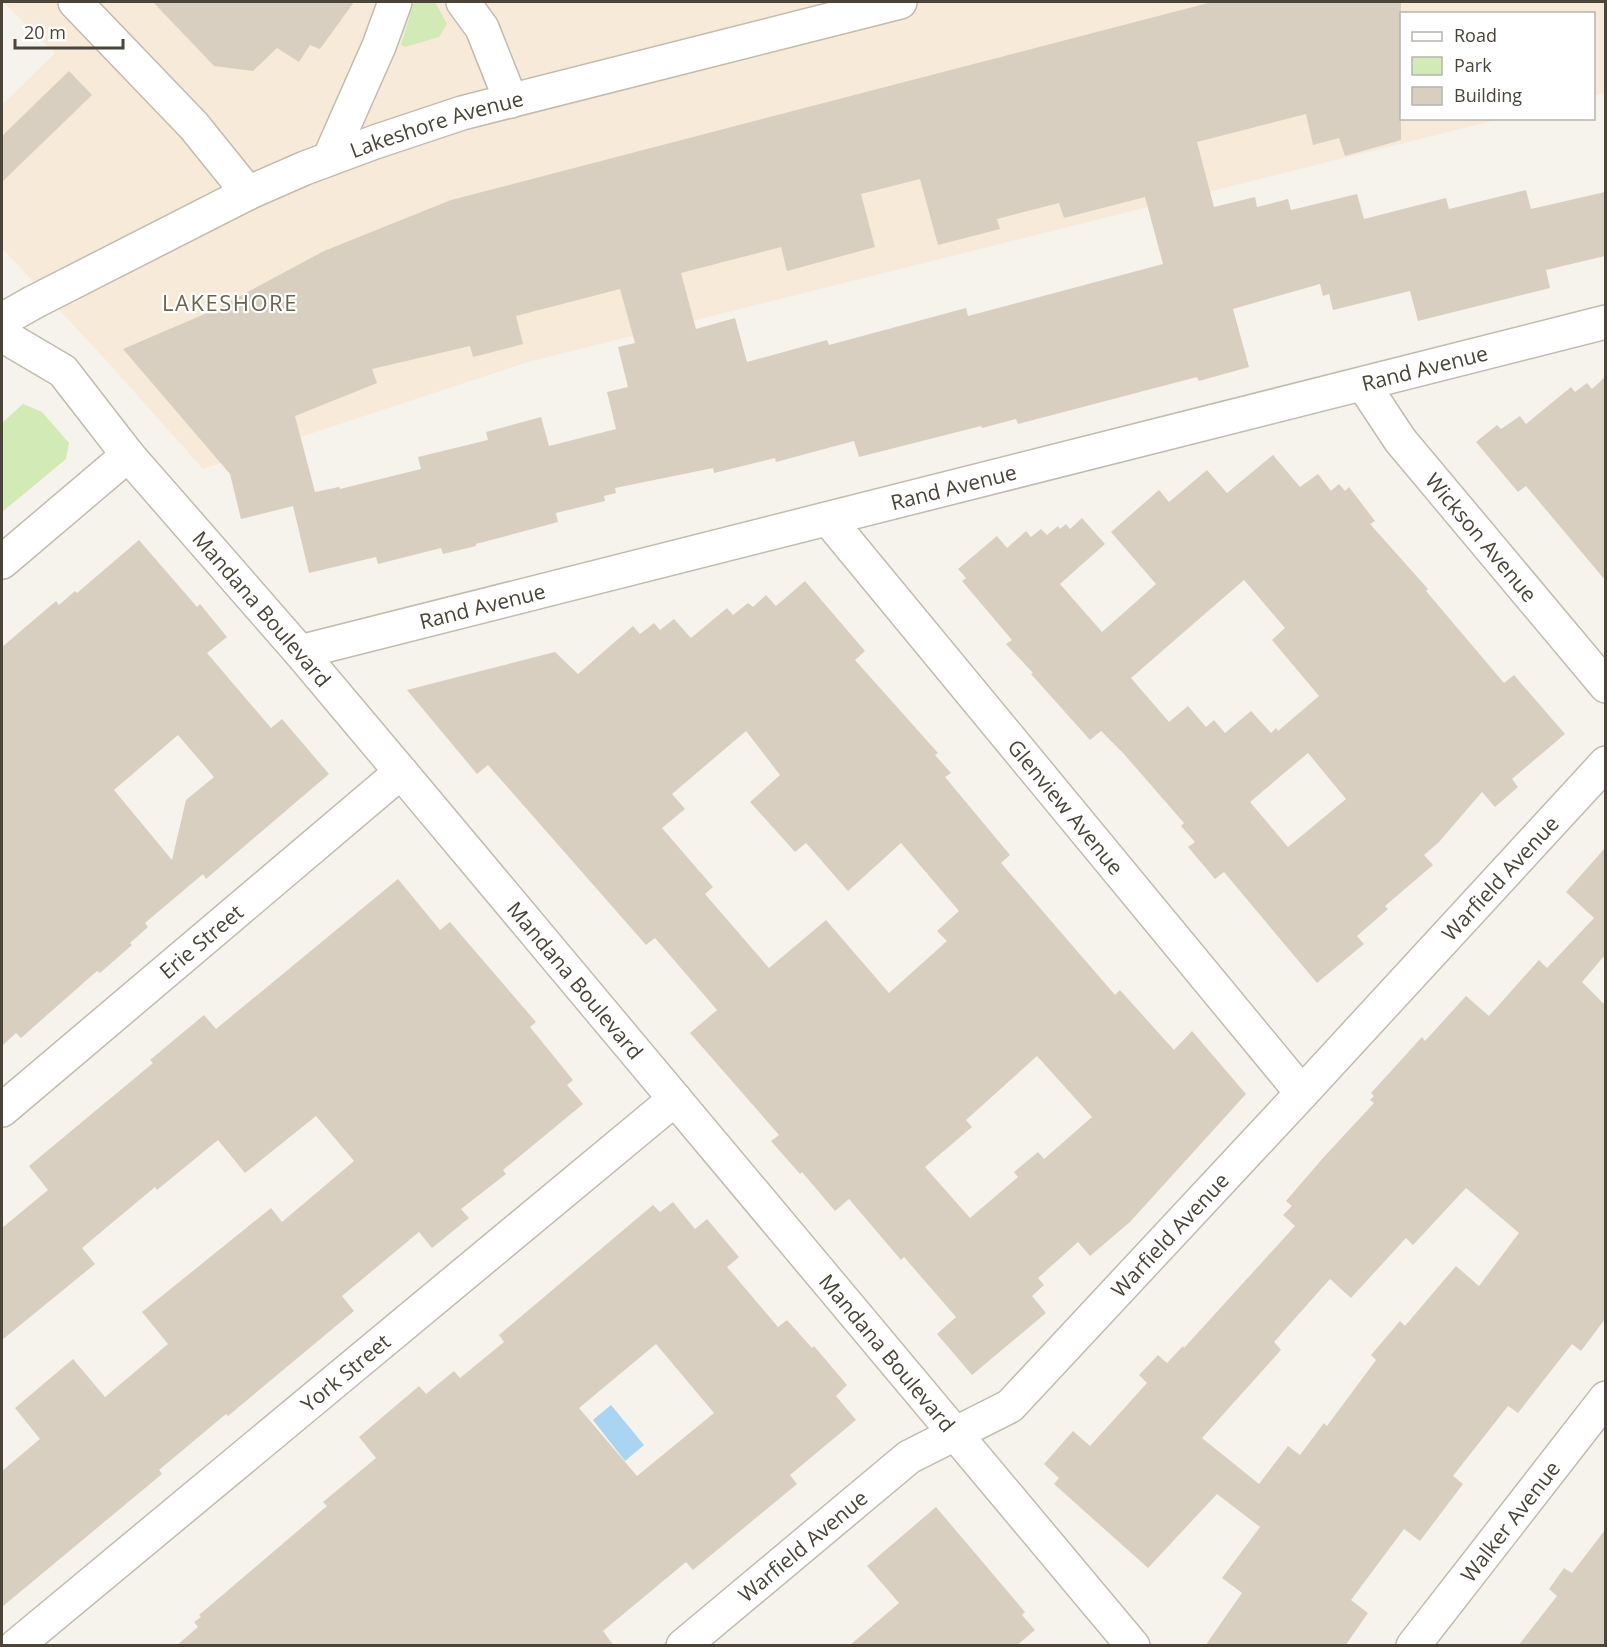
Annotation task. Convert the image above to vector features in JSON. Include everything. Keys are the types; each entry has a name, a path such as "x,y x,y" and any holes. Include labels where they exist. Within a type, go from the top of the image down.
{"street":[{"path":"329,159 379,46 395,2"},
{"path":"463,2 482,28 511,100"},
{"name":"Lakeshore Avenue","path":"2,321 34,302 248,193 329,159 462,113 900,2"},
{"path":"80,3 194,126 248,193"},
{"name":"Rand Avenue","path":"300,652 1605,322"},
{"name":"Mandana Boulevard","path":"2,335 63,371 128,455 300,652 1133,1646"},
{"name":"Wickson Avenue","path":"1363,384 1400,440 1605,686"},
{"path":"2,562 128,455"},
{"name":"Glenview Avenue","path":"829,520 1302,1093"},
{"name":"Warfield Avenue","path":"683,1646 909,1457 1010,1406 1605,763"},
{"name":"Erie Street","path":"2,1110 401,772"},
{"name":"York Street","path":"16,1646 675,1100"},
{"name":"Walker Avenue","path":"1413,1646 1605,1398"}],"shaded area":[{"path":"3,2 1605,2 1605,93 1595,96 1595,12 1400,12 1400,120 1496,120 528,362 203,469 2,248 2,105 55,53"}],"green space":[{"path":"414,2 435,2 447,24 439,37 405,47 401,45"},
{"path":"23,404 42,412 69,443 66,459 2,512 2,423"}],"water":[{"path":"611,1405 644,1445 625,1461 593,1420"}],"building":[{"path":"153,2 354,2 320,49 310,45 299,62 277,48 253,71 214,66"},
{"path":"1212,2 1401,2 1401,140 1345,156 1339,138 1313,145 1306,114 1197,142 1214,207 1255,197 1257,207 1288,199 1291,210 1357,194 1364,219 1446,198 1449,209 1526,190 1531,209 1605,192 1605,256 1546,270 1550,288 1418,321 1410,291 1333,310 1329,294 1323,296 1320,284 1233,309 1249,367 1199,381 1197,377 1018,424 1016,419 982,428 981,426 859,457 854,441 776,462 775,458 714,473 713,468 615,488 616,493 604,496 605,501 556,513 558,522 476,544 476,546 443,554 441,548 378,564 376,557 309,573 293,506 241,519 230,474 123,349 214,310 324,251 451,200","holes":["920,179 938,245 1000,229 997,219 1059,203 1064,218 1145,197 1163,264 968,316 966,308 829,345 827,340 747,362 735,318 696,329 681,273 781,247 787,271 875,247 861,194","620,289 635,343 618,347 628,387 607,392 616,429 549,446 541,417 486,432 488,440 418,457 421,469 340,489 339,487 315,492 295,416 377,383 372,369 470,346 473,357 523,344 516,316"]},
{"path":"69,71 92,95 2,182 2,136"},
{"path":"1605,377 1605,580 1526,486 1518,492 1476,442 1497,425 1501,429 1520,416 1526,424 1571,387 1575,392 1587,383 1592,389"},
{"path":"1273,455 1300,487 1318,474 1331,491 1339,484 1345,491 1349,487 1375,521 1370,524 1428,589 1426,591 1504,683 1514,675 1565,734 1512,779 1518,787 1495,807 1482,792 1439,842 1424,855 1433,865 1385,906 1388,909 1357,936 1364,944 1317,983 1224,872 1215,879 1188,847 1195,842 1181,826 1184,823 1123,753 1101,731 1090,740 1031,674 1033,673 1006,644 1012,640 962,581 966,578 958,569 997,536 1007,548 1026,531 1031,537 1041,529 1047,535 1058,526 1060,529 1066,524 1070,529 1082,518 1105,544 1060,584 1102,632 1156,584 1111,532 1159,490 1169,502 1207,470 1227,493","holes":["1244,580 1285,628 1272,640 1319,696 1278,731 1276,728 1271,733 1251,711 1225,733 1214,720 1206,727 1188,706 1169,722 1131,678","1308,753 1346,799 1288,847 1250,802"]},
{"path":"139,540 197,607 200,604 227,637 207,653 271,728 282,719 329,774 206,879 203,874 145,923 148,927 130,943 132,945 100,973 97,971 21,1038 16,1033 2,1046 2,647 56,601 59,605 75,591 77,593","holes":["178,735 214,777 186,800 172,860 114,790"]},
{"path":"805,581 865,651 855,660 938,753 935,755 951,773 945,777 1010,855 1001,863 1115,995 1120,990 1174,1050 1192,1031 1246,1094 1130,1222 1090,1256 1078,1242 1038,1278 1044,1285 1032,1296 1046,1313 972,1375 937,1334 956,1317 904,1257 901,1260 849,1199 835,1211 802,1172 800,1174 771,1141 779,1135 690,1033 717,1010 655,938 646,945 488,765 477,774 407,690 555,652 578,674 633,626 640,634 654,623 660,630 674,619 691,638 727,608 733,615 748,603 753,607 766,595 776,606","holes":["746,731 780,775 750,802 795,852 806,843 848,891 901,843 959,911 937,931 947,941 889,993 826,920 769,968 705,894 713,887 662,828 685,809 672,794","1037,1056 1092,1117 1044,1159 1038,1152 1014,1172 1018,1177 970,1218 925,1167 972,1127 966,1120"]},
{"path":"1605,848 1605,955 1582,982 1605,1005 1605,1319 1581,1351 1572,1344 1518,1413 1508,1406 1453,1476 1463,1484 1420,1541 1404,1529 1351,1600 1368,1613 1345,1646 1205,1646 1242,1593 1222,1578 1260,1527 1217,1494 1148,1568 1054,1484 1059,1478 1044,1464 1073,1431 1090,1446 1147,1383 1139,1375 1158,1355 1167,1363 1183,1346 1184,1348 1295,1226 1283,1215 1292,1206 1286,1201 1374,1103 1370,1100 1374,1096 1371,1093 1422,1037 1425,1041 1466,996 1489,1016 1539,960 1547,968 1594,918 1566,892","holes":["1466,1188 1519,1233 1479,1286 1456,1266 1405,1326 1400,1321 1371,1355 1376,1360 1327,1426 1324,1423 1300,1455 1288,1446 1259,1484 1202,1438 1281,1350 1274,1342 1330,1279 1351,1298 1406,1238 1413,1245"]},
{"path":"398,879 440,930 450,922 536,1022 530,1027 573,1080 567,1085 583,1104 503,1170 506,1174 461,1209 469,1218 432,1248 419,1232 342,1296 354,1311 159,1470 162,1474 2,1607 2,1471 40,1439 15,1408 73,1359 105,1397 168,1344 142,1312 271,1208 282,1222 354,1161 316,1116 245,1173 218,1140 157,1190 155,1187 82,1248 95,1264 2,1340 2,1228 48,1190 29,1166 153,1063 150,1060 204,1015 216,1029"},
{"path":"673,1202 695,1229 707,1219 739,1257 727,1267 778,1327 787,1320 812,1348 814,1346 847,1385 836,1396 856,1420 790,1475 797,1484 693,1570 686,1562 603,1631 614,1646 176,1646 198,1627 194,1622 201,1617 199,1615 327,1506 323,1502 376,1458 359,1437 419,1386 426,1394 454,1371 460,1378 504,1342 499,1335 653,1205 660,1212","holes":["656,1344 714,1413 637,1476 579,1408"]},
{"path":"936,1507 1025,1612 1022,1615 1035,1630 1016,1646 849,1646 899,1603 867,1566"},
{"path":"1605,1530 1605,1646 1518,1646 1557,1596 1549,1589 1564,1568 1572,1573"}],"district":[{"name":"LAKESHORE","path":"230,302"}]}
